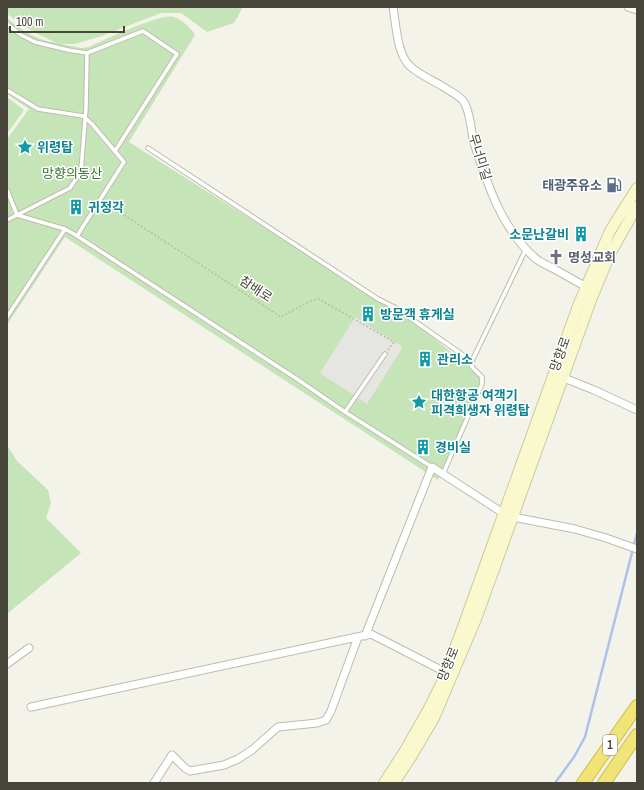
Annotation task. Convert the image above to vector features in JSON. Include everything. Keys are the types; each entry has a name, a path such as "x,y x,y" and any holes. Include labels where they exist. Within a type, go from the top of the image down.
{"highway":[{"name":"1","path":"583,783 637,706"},
{"name":"1","path":"604,783 637,735"}],"main road":[{"name":"망향로","path":"394,783 434,718 464,624 508,515 610,231 634,203 637,188"},
{"name":"망향로","path":"384,783 406,749 449,674"}],"street":[{"name":"무너미길","path":"393,7 399,43 405,61 411,67 450,91 464,103 470,117 473,142 493,196 504,220 526,249 536,259 590,289"},
{"path":"628,7 637,10"},
{"path":"558,376 594,390 637,410"},
{"path":"154,783 172,754 185,768 190,771 224,765 238,759 252,750 278,727 317,723 326,720 432,468 508,515 576,529 634,548"},
{"path":"31,707 371,634 449,674"},
{"path":"7,664 29,648"}],"lane":[{"path":"7,24 20,35 35,42 87,53 143,31 177,54 115,151"},
{"path":"7,220 70,188 81,171 85,118 87,53"},
{"path":"7,90 38,109 83,116 124,162 77,236"},
{"path":"148,148 378,298 396,308 470,360 472,367 482,377 482,384 443,474"},
{"path":"7,190 17,215"},
{"path":"17,215 64,229 77,236 432,468"},
{"path":"7,317 64,229"},
{"path":"470,363 526,249"},
{"path":"345,412 385,354"}],"path":[{"name":"참배로","path":"100,199 281,316 310,301 319,299 394,342 385,354"}],"green space":[{"name":"망향의동산","path":"7,7 243,7 234,23 207,32 181,13 161,13 99,37 74,44 61,44 81,48 89,47 145,23 167,17 177,18 191,30 195,35 129,142 383,303 407,316 480,376 481,383 438,480 65,237 7,325 7,139 29,109 7,94 7,18 30,34 42,40 56,43 32,31 7,14"},
{"path":"7,97 24,110 7,134"},
{"path":"7,445 17,461 48,490 51,503 46,518 81,553 7,614"}],"shaded area":[{"path":"355,317 403,347 367,404 320,373"}],"waterway":[{"path":"555,783 574,757 585,737 637,533"}],"place":[{"name":"위령탑","path":"25,147"},
{"name":"태광주유소","path":"614,185"},
{"name":"귀정각","path":"76,207"},
{"name":"소문난갈비","path":"581,234"},
{"name":"명성교회","path":"556,257"},
{"name":"방문객 휴게실","path":"368,314"},
{"name":"관리소","path":"425,359"},
{"name":"대한항공 여객기 피격희생자 위령탑","path":"419,402"},
{"name":"경비실","path":"423,447"}]}
